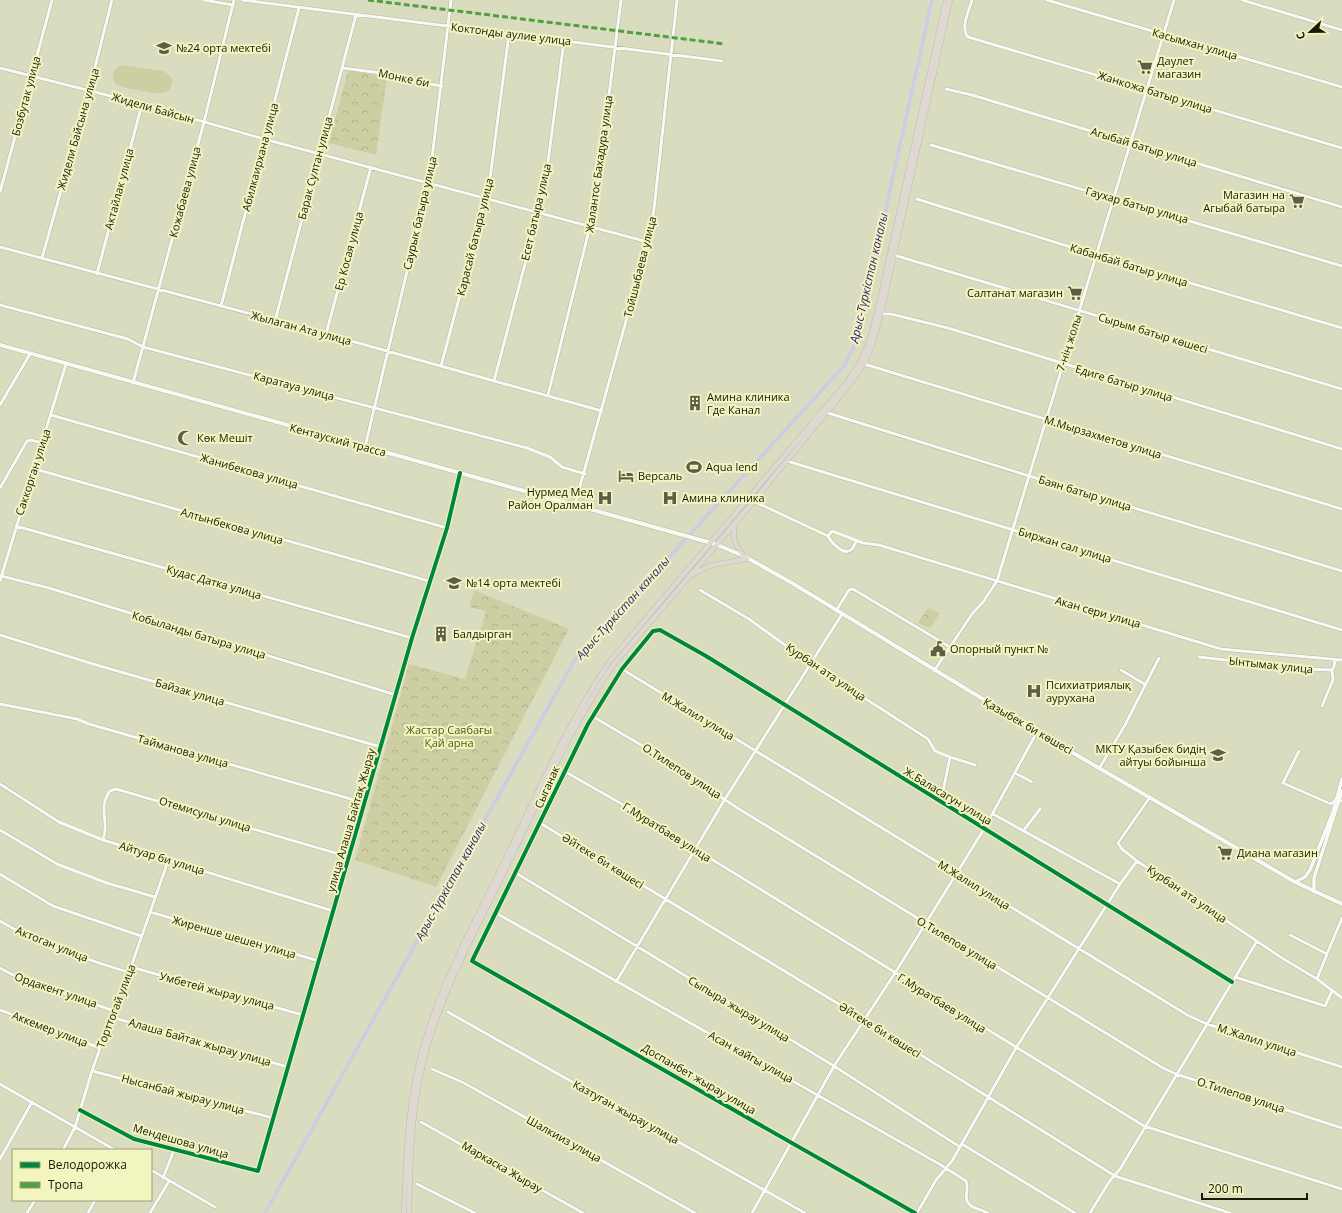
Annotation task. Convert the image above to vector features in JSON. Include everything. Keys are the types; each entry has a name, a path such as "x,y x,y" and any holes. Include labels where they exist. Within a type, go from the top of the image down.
{"highway":[{"path":"404,1213 408,1136 415,1081 426,1034 459,954 564,738 594,685 630,637 713,544 834,398 860,362 866,349 877,313 946,0"},
{"path":"409,1213 412,1144 418,1089 431,1035 461,963 586,707 614,664 688,577 713,544 735,523 828,413 864,364 873,343 881,314 950,0"},
{"path":"688,577 712,565 745,558 737,547 733,538 735,523"}],"main road":[{"name":"Кентауский трасса","path":"0,346 364,448 677,532 696,539"},
{"name":"Қазыбек би көшесі","path":"696,539 713,544 745,558 792,583 934,671 1037,732 1100,767 1295,882 1342,904"}],"street":[{"name":"Бозбутак улица","path":"0,192 52,0"},
{"name":"Жидели Байсына улица","path":"42,258 89,91 112,0"},
{"path":"204,0 233,6"},
{"name":"Кожабаева улица","path":"133,383 204,122 234,0"},
{"name":"Коктонды аулие улица","path":"242,0 564,41 615,46 722,61"},
{"name":"Саурык батыра улица","path":"364,448 430,175 442,86 451,0"},
{"name":"Жалантос Бахадура улица","path":"548,395 591,226 620,0"},
{"name":"Тойшыбаева улица","path":"575,504 585,474 648,242 654,209 677,0"},
{"name":"Жанкожа батыр улица","path":"972,0 964,27 965,33 968,37 1148,89 1342,148"},
{"name":"Касымхан улица","path":"1047,0 1342,87"},
{"name":"7-нің жолы","path":"934,671 997,582 1174,0"},
{"path":"1242,0 1342,30"},
{"name":"Абилкаирхана улица","path":"221,306 299,8"},
{"name":"Барак Султан улица","path":"275,321 356,15"},
{"name":"Карасай батыра улица","path":"441,366 489,186 509,34"},
{"name":"Есет батыра улица","path":"494,381 539,212 546,177 564,41"},
{"name":"Жидели Байсын","path":"0,68 142,104 264,139 648,242"},
{"name":"Монке би","path":"343,68 404,76 424,83 442,86"},
{"name":"Агыбай батыр улица","path":"946,89 972,95 1342,207"},
{"name":"Актайлак улица","path":"97,274 142,104"},
{"name":"Гаухар батыр улица","path":"931,145 1342,266"},
{"name":"Ер Косая улица","path":"326,334 371,168"},
{"name":"Кабанбай батыр улица","path":"917,199 1096,255 1342,328"},
{"name":"Жылаган Ата улица","path":"0,247 326,334 602,411"},
{"name":"Сырым батыр көшесі","path":"894,255 1342,389"},
{"name":"Каратауа улица","path":"0,305 128,339 143,346 527,448 550,456 562,467 585,474"},
{"name":"Едиге батыр улица","path":"881,314 891,314 948,328 1062,365 1342,449"},
{"path":"0,405 30,354"},
{"name":"Саккорган улица","path":"0,581 52,415 66,364"},
{"name":"М.Мырзахметов улица","path":"864,364 1342,509"},
{"name":"Баян батыр улица","path":"828,413 1342,571"},
{"name":"Жанибекова улица","path":"52,415 447,528"},
{"path":"0,488 27,441 32,440 42,443"},
{"name":"Биржан сал улица","path":"787,461 1342,630"},
{"name":"Алтынбекова улица","path":"35,469 429,581"},
{"name":"улица Алаша Байтақ Жырау","path":"258,1171 412,638 447,528 460,473"},
{"name":"Акан сери улица","path":"753,501 828,536 831,543 848,551 852,549 858,541"},
{"name":"Кудас Датка улица","path":"16,526 412,638"},
{"name":"Акан сери улица","path":"828,536 832,531 858,541 879,545 1221,650 1342,660"},
{"name":"Кобыланды батыра улица","path":"1,576 49,588 396,695"},
{"path":"836,611 849,590 854,589 950,647"},
{"name":"Курбан ата улица","path":"700,590 749,619 810,664 928,740 935,751 975,765"},
{"path":"616,982 725,799 842,614"},
{"name":"Ж.Баласагун улица","path":"653,630 658,629 666,633 941,801 1232,982"},
{"name":"Сыганак","path":"472,961 592,716 622,669 653,630"},
{"name":"Байзак улица","path":"0,635 101,666 381,747"},
{"name":"Ынтымак улица","path":"1199,657 1305,669 1332,670"},
{"path":"1100,767 1146,686 1159,658"},
{"path":"1322,706 1333,680 1332,670 1335,660"},
{"name":"М.Жалил улица","path":"622,669 1189,1016 1207,1024 1342,1067"},
{"path":"1120,670 1146,686"},
{"name":"Тайманова улица","path":"0,704 77,719 89,724 365,803"},
{"name":"О.Тилепов улица","path":"592,716 926,924 1163,1068 1176,1074 1342,1128"},
{"path":"752,1213 817,1094 957,874 993,814 1037,732"},
{"path":"1300,751 1283,783 1331,804 1339,800"},
{"path":"941,801 950,757"},
{"name":"Г.Муратбаев улица","path":"564,771 1144,1126 1342,1188"},
{"path":"1015,772 1032,782"},
{"path":"1295,882 1305,877 1310,870 1339,800 1342,778"},
{"name":"Айтуар би улица","path":"0,784 59,822 103,840 334,912"},
{"name":"Отемисулы улица","path":"103,840 106,831 103,813 104,799 110,791 116,789 349,857"},
{"path":"1314,892 1314,878 1342,791"},
{"path":"1137,861 1122,849 1118,843 1150,797"},
{"path":"1024,830 1040,809"},
{"path":"993,814 1120,884"},
{"name":"Әйтеке би көшесі","path":"540,823 864,1020 988,1099 1115,1176 1230,1213"},
{"path":"0,830 56,864 107,883 155,897"},
{"name":"Торттогай улица","path":"63,1149 75,1127 100,1048 127,972 131,967 168,861"},
{"name":"Курбан ата улица","path":"916,1213 936,1180 961,1146 1016,1048 1079,950 1106,904 1137,861 1317,979 1332,991"},
{"name":"Сыпыра жырау улица","path":"516,873 834,1066 961,1146 1075,1213"},
{"path":"0,874 53,906 142,936"},
{"name":"Жиренше шешен улица","path":"150,912 319,962"},
{"name":"Асан кайгы улица","path":"496,913 946,1168 966,1181 968,1185 966,1199 969,1205 988,1213"},
{"path":"1317,979 1342,918"},
{"name":"Актоган улица","path":"0,921 66,953 127,972"},
{"path":"1290,935 1327,954"},
{"path":"1090,1213 1115,1176 1257,941"},
{"name":"Доспанбет жырау улица","path":"472,961 916,1213"},
{"name":"Умбетей жырау улица","path":"131,967 304,1015"},
{"name":"Ордакент улица","path":"0,968 11,974 114,1010"},
{"path":"1235,977 1325,1006 1332,991 1342,998"},
{"name":"Аккемер улица","path":"0,1010 100,1048"},
{"name":"Казтуган жырау улица","path":"448,1012 805,1213"},
{"name":"Алаша Байтак жырау улица","path":"111,1017 288,1067"},
{"name":"Шалкииз улица","path":"432,1069 464,1083 695,1213"},
{"name":"Нысанбай жырау улица","path":"92,1071 273,1118"},
{"path":"0,1084 113,1149"},
{"path":"0,1159 32,1102"},
{"name":"Мендешова улица","path":"80,1110 134,1139 258,1171"},
{"name":"Маркаска Жырау","path":"422,1122 583,1213"},
{"path":"164,1178 174,1150"},
{"path":"152,1171 215,1207"},
{"path":"150,1213 169,1181"},
{"path":"417,1184 475,1213"},
{"path":"27,1213 34,1201"},
{"path":"88,1213 94,1201"}],"green space":[{"path":"121,65 163,71 172,79 171,86 169,90 160,94 125,88 117,85 113,79 113,74 114,71"},
{"path":"348,70 387,77 376,155 329,143"},
{"name":"Жастар Саябағы Қай арна","path":"474,590 569,629 436,887 355,860 409,664 465,679 486,611 469,607"},
{"path":"928,608 940,613 930,628 918,623"},
{"path":"410,790 419,794 413,806 405,802"},
{"path":"427,796 436,800 429,815 420,810"}],"waterway":[{"name":"Арыс-Түркістан каналы","path":"265,1213 574,661 844,366 857,340 932,0"}],"marked path":[{"path":"368,0 725,44"}],"cycle path":[{"path":"80,1110 134,1139 258,1171 412,638 447,528 460,473"},
{"path":"915,1213 472,961 588,724 622,669 653,631 660,630 706,656 1232,982"}],"place":[{"name":"№24 орта мектебі","path":"164,48"},
{"name":"Даулет магазин","path":"1145,67"},
{"name":"Магазин на Агыбай батыра","path":"1297,201"},
{"name":"Салтанат магазин","path":"1075,293"},
{"name":"Амина клиника Где Канал","path":"695,403"},
{"name":"Көк Мешіт","path":"185,438"},
{"name":"Aqua lend","path":"694,467"},
{"name":"Версаль","path":"626,476"},
{"name":"Нурмед Мед Район Оралман","path":"605,498"},
{"name":"Амина клиника","path":"670,498"},
{"name":"№14 орта мектебі","path":"454,583"},
{"name":"Балдырган","path":"441,634"},
{"name":"Опорный пункт №","path":"938,649"},
{"name":"Психиатриялық аурухана","path":"1034,691"},
{"name":"МКТУ Қазыбек бидің айтуы бойынша","path":"1218,755"},
{"name":"Диана магазин","path":"1225,853"}]}
